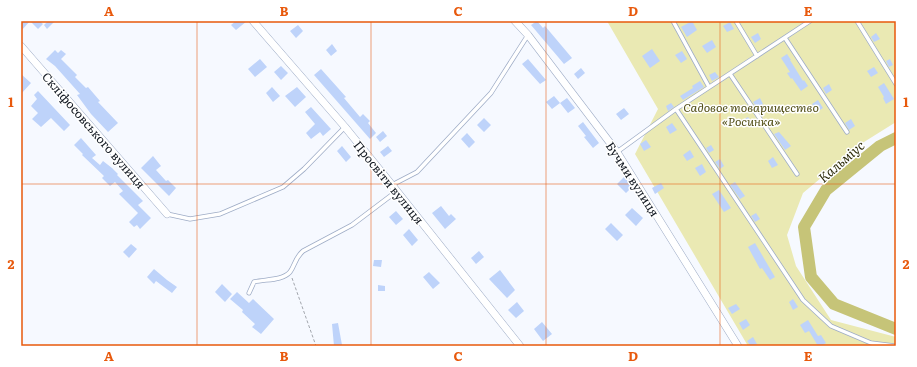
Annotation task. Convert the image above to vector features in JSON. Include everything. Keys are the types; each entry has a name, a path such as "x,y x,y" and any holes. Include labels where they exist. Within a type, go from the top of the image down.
{"street":[{"name":"Просвіти вулиця","path":"253,21 345,127 520,346"},
{"name":"Бучми вулиця","path":"515,21 528,35 617,152 738,346"},
{"name":"Скліфосовського вулиця","path":"21,46 167,214"}],"lane":[{"path":"672,21 710,87"},
{"path":"736,21 757,56"},
{"path":"617,152 676,109 785,38 803,23 810,21"},
{"path":"857,21 896,84"},
{"path":"392,185 417,172 491,93 528,35"},
{"path":"785,38 847,132"},
{"path":"730,74 798,174"},
{"path":"676,109 803,300 831,326 871,343 895,346"},
{"path":"167,214 190,219 220,214 284,187 345,127"},
{"path":"249,293 254,282 283,278 290,272 297,256 303,251 352,225 397,191"}],"path":[{"path":"290,272 316,346"}],"green space":[{"name":"Садовое товарищество «Росинка»","path":"607,21 896,21 896,122 864,142 803,193 787,235 796,266 831,320 896,337 896,346 748,346 635,154 658,109"}],"building":[{"path":"21,21 30,21 21,31"},
{"path":"30,21 40,21 43,24 38,29"},
{"path":"48,21 55,21 47,29 44,25"},
{"path":"236,21 247,21 236,30 231,25"},
{"path":"537,21 543,28 545,26 572,58 564,64 531,25"},
{"path":"692,21 697,30 687,37 681,27"},
{"path":"730,22 734,29 727,32 723,26"},
{"path":"298,25 303,31 296,38 290,31"},
{"path":"758,33 761,39 755,43 751,37"},
{"path":"876,33 880,39 874,42 871,37"},
{"path":"712,40 716,47 707,53 702,46"},
{"path":"332,44 337,51 331,56 326,50"},
{"path":"652,49 660,61 650,68 642,56"},
{"path":"55,50 58,53 61,50 66,54 61,59 77,75 75,77 86,88 88,87 100,101 98,102 118,123 108,132 91,114 77,95 80,94 55,66 46,59"},
{"path":"682,51 687,59 681,63 675,55"},
{"path":"787,54 803,81 804,80 808,86 801,91 787,73 790,72 781,58"},
{"path":"260,59 267,67 255,77 248,69"},
{"path":"528,59 546,80 540,84 522,64"},
{"path":"890,59 893,65 889,67 886,61"},
{"path":"281,66 288,73 281,80 274,72"},
{"path":"874,67 878,73 871,77 867,71"},
{"path":"581,68 585,73 578,79 574,74"},
{"path":"321,69 346,97 344,98 360,117 363,114 370,121 368,123 376,133 370,139 314,75"},
{"path":"715,72 719,77 712,81 709,75"},
{"path":"21,74 31,83 21,94"},
{"path":"700,81 704,87 683,100 680,96 693,88 692,86"},
{"path":"884,83 894,99 886,104 878,87"},
{"path":"829,84 832,90 826,94 823,88"},
{"path":"272,87 280,96 273,102 266,93"},
{"path":"297,87 306,97 295,107 285,96"},
{"path":"38,91 70,125 64,131 51,118 41,127 32,119 38,113 31,106 37,99 34,95"},
{"path":"554,96 560,103 552,109 546,102"},
{"path":"567,98 575,108 568,113 560,103"},
{"path":"760,98 763,104 757,108 753,102"},
{"path":"818,100 823,108 817,112 812,104"},
{"path":"671,103 674,107 668,111 666,106"},
{"path":"311,107 331,129 323,136 320,132 311,139 306,133 315,124 305,112"},
{"path":"624,108 629,114 621,120 616,114"},
{"path":"748,117 752,122 744,127 741,121"},
{"path":"484,118 491,125 484,132 477,125"},
{"path":"851,119 855,126 849,130 845,123"},
{"path":"583,122 599,143 593,148 584,137 586,136 578,126"},
{"path":"672,123 677,130 670,134 666,127"},
{"path":"383,131 387,136 380,142 376,137"},
{"path":"779,132 791,146 785,150 774,134"},
{"path":"467,133 475,142 469,148 461,139"},
{"path":"81,138 96,155 92,158 100,165 103,161 112,168 143,201 138,205 151,218 140,229 137,225 134,227 129,222 138,213 119,194 123,191 115,182 110,186 102,178 104,176 82,155 83,154 74,145"},
{"path":"646,140 651,147 644,151 640,144"},
{"path":"711,145 714,150 709,153 706,148"},
{"path":"342,146 351,157 346,162 337,151"},
{"path":"388,146 392,151 384,157 380,152"},
{"path":"690,150 694,157 687,161 683,155"},
{"path":"153,156 161,166 156,170 166,181 168,180 176,188 169,196 141,168"},
{"path":"773,157 778,165 772,168 768,161"},
{"path":"720,159 724,166 720,169 715,162"},
{"path":"702,164 706,172 700,176 695,168"},
{"path":"624,177 633,186 626,193 617,184"},
{"path":"735,182 745,196 740,199 730,185"},
{"path":"661,183 664,188 655,194 652,188"},
{"path":"719,190 731,208 724,212 712,194"},
{"path":"441,206 449,216 451,214 456,219 445,229 432,213"},
{"path":"632,208 643,218 636,226 625,215"},
{"path":"396,211 403,219 396,225 389,217"},
{"path":"756,213 760,219 755,222 751,216"},
{"path":"611,223 623,235 617,241 605,229"},
{"path":"409,229 418,240 412,246 403,235"},
{"path":"755,243 775,277 770,280 762,268 760,269 748,247"},
{"path":"131,244 137,249 129,258 123,252"},
{"path":"479,251 484,257 476,264 471,258"},
{"path":"374,260 382,260 381,267 373,266"},
{"path":"154,269 177,287 172,293 156,281 154,284 147,277"},
{"path":"500,270 515,290 507,298 489,279"},
{"path":"429,272 440,283 433,289 423,277"},
{"path":"222,284 232,294 225,302 215,292"},
{"path":"378,285 385,286 385,291 378,291"},
{"path":"237,292 249,303 253,299 274,319 261,334 252,327 255,324 242,312 243,310 230,299"},
{"path":"793,299 798,307 793,310 789,302"},
{"path":"517,302 524,311 516,318 508,310"},
{"path":"736,304 740,309 732,314 728,308"},
{"path":"746,319 750,325 743,330 739,323"},
{"path":"808,320 818,336 821,335 826,343 818,346 809,331 805,333 800,325"},
{"path":"542,322 552,334 543,341 534,329"},
{"path":"338,323 342,345 334,346 332,324"},
{"path":"753,337 757,344 751,346 747,341"}],"waterway":[{"name":"Кальміус","path":"896,138 880,146 826,190 804,227 811,277 834,304 896,329"}]}
